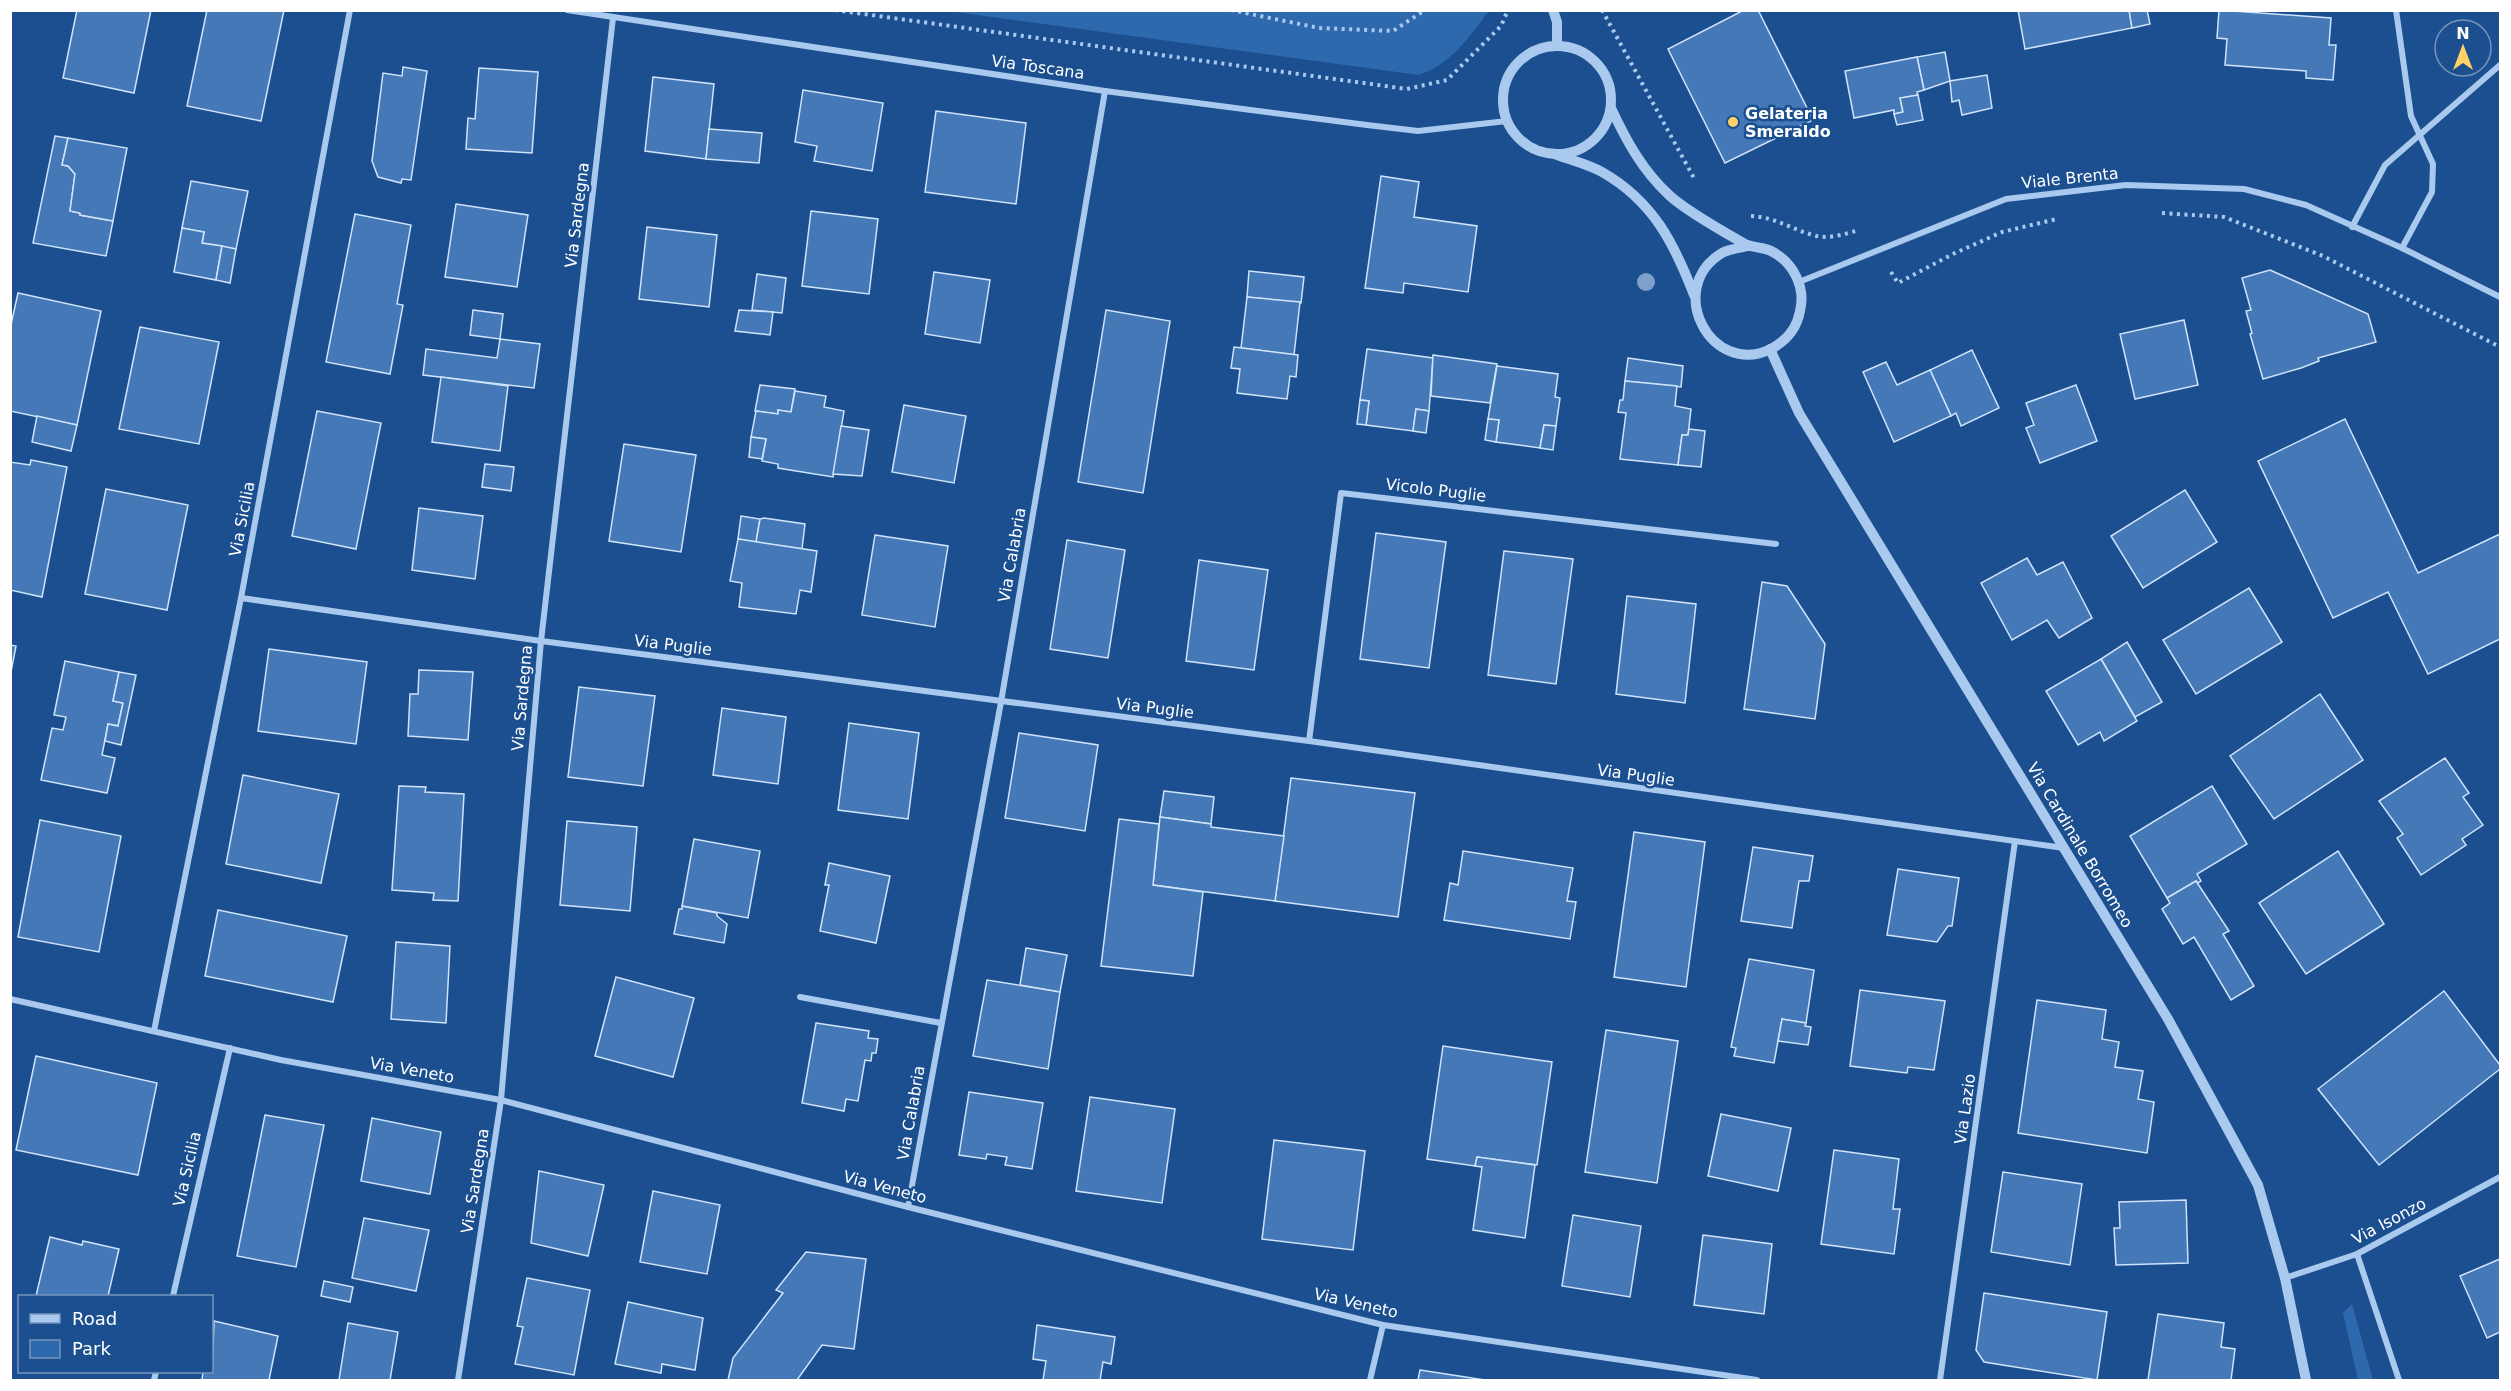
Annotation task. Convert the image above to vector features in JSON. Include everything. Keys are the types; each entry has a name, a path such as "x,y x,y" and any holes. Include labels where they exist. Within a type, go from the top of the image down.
{"street":[{"name":"Via Sicilia","path":"154,1031 241,598 350,10"},
{"name":"Via Toscana","path":"567,10 1105,91 1418,131 1507,121"},
{"path":"1553,10 1557,22 1557,45"},
{"path":"2396,10 2411,116 2433,164 2432,192 2402,248"},
{"name":"Via Sardegna","path":"458,1380 501,1100 540,641 613,18"},
{"path":"1695,295 1678,251 1651,211 1602,172 1526,144 1507,121 1503,95 1512,70 1531,52 1557,45 1580,51 1599,64 1610,85 1611,108 1631,150 1669,196 1748,246 1770,250 1788,263 1800,282 1803,302 1798,321 1787,338 1770,349 1754,353 1738,353 1717,343 1701,325 1695,310 1695,295 1703,270 1722,252 1748,246"},
{"path":"2352,227 2385,165 2500,65"},
{"name":"Via Calabria","path":"908,1208 1001,702 1105,91"},
{"path":"1555,154 1580,149 1601,133 1611,108"},
{"name":"Viale Brenta","path":"1800,282 2006,199 2126,185 2244,189 2306,205 2402,248 2500,297"},
{"name":"Via Cardinale Borromeo","path":"1770,349 1799,413 2168,1019 2258,1185 2285,1278 2306,1380"},
{"name":"Vicolo Puglie","path":"1309,741 1341,493 1776,544"},
{"name":"Via Puglie","path":"241,598 540,641 1309,741 2064,848"},
{"name":"Via Lazio","path":"1940,1380 2015,841"},
{"path":"800,997 941,1023"},
{"name":"Via Veneto","path":"10,999 281,1060 501,1100 908,1208 1383,1325 1757,1380"},
{"name":"Via Sicilia","path":"173,1295 230,1048"},
{"name":"Via Isonzo","path":"2285,1278 2357,1254 2500,1177"},
{"path":"2357,1254 2398,1380"},
{"path":"1370,1380 1383,1325"}],"path":[{"path":"835,10 1407,89 1447,80 1501,26 1508,10"},
{"path":"1232,10 1318,28 1393,31 1425,10"},
{"path":"1602,10 1688,172 1701,188"},
{"path":"2157,212 2224,216 2323,256 2500,346"},
{"path":"1746,216 1764,216 1815,236 1840,235 1869,227"},
{"path":"1891,272 1898,283 1953,254 2002,232 2068,216"}],"green space":[{"path":"1489,10 1451,57 1419,75 948,11"},
{"path":"2352,1304 2373,1380 2358,1380 2343,1313"}],"building":[{"path":"77,10 151,10 134,93 63,78"},
{"path":"207,10 284,10 261,121 187,106"},
{"path":"1744,10 1758,10 1813,120 1725,163 1668,49"},
{"path":"2018,10 2129,10 2132,28 2025,49"},
{"path":"2129,10 2147,10 2150,24 2132,28"},
{"path":"2219,10 2331,18 2329,45 2336,45 2333,80 2306,78 2306,71 2225,65 2227,39 2217,38"},
{"path":"1945,52 1950,81 1924,90 1917,57"},
{"path":"1917,57 1924,90 1917,92 1918,95 1900,98 1903,112 1894,114 1894,110 1854,118 1845,71"},
{"path":"403,67 427,71 411,180 402,179 401,183 378,177 372,161 383,73 402,76"},
{"path":"479,68 538,72 532,153 466,149 468,118 475,119"},
{"path":"1987,75 1992,108 1962,115 1959,100 1952,102 1950,81"},
{"path":"653,77 714,84 706,159 645,151"},
{"path":"803,90 883,103 872,171 814,161 817,146 795,142"},
{"path":"1918,95 1923,120 1897,125 1894,114 1903,112 1900,98"},
{"path":"936,111 1026,123 1016,204 925,192"},
{"path":"709,129 762,133 759,163 706,159"},
{"path":"55,136 68,138 62,165 68,166 75,174 70,211 113,221 106,256 33,243"},
{"path":"68,138 127,148 113,221 70,211 75,174 68,166 62,165"},
{"path":"1381,176 1419,182 1414,217 1477,226 1468,292 1404,283 1403,293 1365,288"},
{"path":"191,181 248,191 236,249 202,243 204,232 182,228"},
{"path":"456,204 528,215 517,287 445,277"},
{"path":"811,211 878,219 869,294 802,286"},
{"path":"355,214 411,225 397,304 403,305 390,374 326,362"},
{"path":"647,227 717,235 709,307 639,299"},
{"path":"182,228 204,232 202,243 222,246 216,280 174,272"},
{"path":"222,246 236,249 230,283 216,280"},
{"path":"2270,270 2368,314 2376,342 2318,358 2319,361 2301,368 2263,379 2250,334 2252,333 2246,311 2251,310 2242,278"},
{"path":"1249,271 1304,277 1301,303 1247,297"},
{"path":"934,272 990,280 980,343 925,334"},
{"path":"757,274 786,278 782,313 752,310"},
{"path":"18,293 101,311 77,425 10,411 10,329"},
{"path":"1247,297 1300,302 1294,355 1241,348"},
{"path":"473,310 503,314 500,339 470,335"},
{"path":"739,310 773,312 770,335 735,331"},
{"path":"1106,310 1170,321 1143,493 1078,482"},
{"path":"2184,320 2198,385 2135,399 2120,334"},
{"path":"140,327 219,342 199,444 119,429"},
{"path":"500,339 540,344 534,388 423,375 426,349 497,358"},
{"path":"1234,347 1298,355 1296,377 1290,376 1287,399 1237,393 1240,369 1231,368"},
{"path":"1367,349 1433,358 1429,411 1416,409 1413,431 1366,425 1369,401 1360,400"},
{"path":"1972,350 1999,408 1961,426 1956,413 1951,416 1930,370"},
{"path":"1433,355 1497,364 1490,403 1431,396"},
{"path":"1628,358 1683,366 1681,387 1625,381"},
{"path":"1886,362 1897,385 1930,370 1951,416 1894,442 1863,372"},
{"path":"1497,366 1558,374 1555,397 1560,398 1556,426 1544,425 1540,448 1496,442 1499,420 1488,419"},
{"path":"441,377 508,386 500,451 432,442"},
{"path":"1625,381 1677,386 1675,406 1691,409 1688,435 1682,435 1678,465 1620,459 1626,413 1618,412 1620,400 1623,400"},
{"path":"760,385 795,389 791,412 778,410 778,414 755,411"},
{"path":"2076,385 2097,441 2040,463 2026,428 2034,425 2026,403"},
{"path":"795,391 826,396 824,407 844,411 833,477 778,468 778,464 762,461 766,439 751,437 756,411 778,414 778,410 791,412"},
{"path":"1360,400 1369,401 1366,425 1357,424"},
{"path":"904,405 966,416 954,483 892,472"},
{"path":"1416,409 1429,411 1426,433 1413,431"},
{"path":"317,411 381,423 356,549 292,536"},
{"path":"37,416 77,425 71,451 32,442"},
{"path":"1488,419 1499,420 1496,442 1485,440"},
{"path":"2345,419 2418,573 2500,534 2500,639 2428,674 2388,592 2333,618 2258,461"},
{"path":"1544,425 1556,426 1553,450 1540,448"},
{"path":"841,426 869,430 862,476 833,474"},
{"path":"1689,429 1705,431 1701,467 1678,465 1682,435 1688,435"},
{"path":"751,437 766,439 762,459 749,457"},
{"path":"624,444 696,455 681,552 609,541"},
{"path":"31,460 67,467 42,597 10,590 10,462 30,465"},
{"path":"485,464 514,467 511,491 482,487"},
{"path":"106,489 188,505 167,610 85,594"},
{"path":"2185,490 2217,542 2143,588 2111,536"},
{"path":"419,508 483,516 475,579 412,570"},
{"path":"741,516 760,519 756,542 738,539"},
{"path":"760,519 805,524 802,549 756,542"},
{"path":"1376,533 1446,542 1429,668 1360,659"},
{"path":"875,535 948,546 935,627 862,615"},
{"path":"738,539 817,551 811,592 800,590 796,614 739,607 742,583 730,581"},
{"path":"1067,540 1125,550 1108,658 1050,649"},
{"path":"1504,551 1573,559 1556,684 1488,675"},
{"path":"2027,558 2037,575 2063,562 2092,618 2059,638 2047,620 2012,640 1981,583"},
{"path":"1199,560 1268,570 1254,670 1186,661"},
{"path":"1762,582 1787,586 1825,644 1815,719 1744,709"},
{"path":"2249,588 2282,642 2196,694 2163,640"},
{"path":"1627,596 1696,604 1685,703 1616,694"},
{"path":"2127,642 2162,702 2135,717 2101,659"},
{"path":"10,645 16,646 10,677"},
{"path":"269,649 367,662 356,744 258,731"},
{"path":"2101,659 2137,721 2104,741 2100,732 2078,745 2046,691"},
{"path":"65,661 119,672 113,701 123,703 118,726 108,724 102,755 115,758 107,793 41,780 52,728 63,730 66,717 54,715"},
{"path":"419,670 473,672 468,740 408,736 410,694 418,694"},
{"path":"119,672 136,675 121,745 105,741 108,724 118,726 123,703 113,701"},
{"path":"579,687 655,696 643,786 568,777"},
{"path":"2320,694 2363,760 2274,819 2230,756"},
{"path":"722,708 786,717 778,784 713,775"},
{"path":"849,723 919,733 908,819 838,810"},
{"path":"1019,733 1098,745 1085,831 1005,818"},
{"path":"2445,758 2469,793 2463,797 2483,825 2462,839 2466,845 2421,875 2397,838 2403,834 2379,801"},
{"path":"243,775 339,794 321,883 226,864"},
{"path":"1291,778 1415,793 1398,917 1275,901"},
{"path":"399,786 426,787 425,792 464,794 458,901 433,900 434,893 392,890"},
{"path":"2212,786 2247,844 2197,874 2201,881 2198,883 2196,881 2167,898 2130,836"},
{"path":"1164,791 1214,797 1211,824 1160,817"},
{"path":"1160,817 1211,824 1211,827 1284,836 1275,901 1153,885"},
{"path":"1119,819 1159,824 1153,885 1203,892 1193,976 1101,966"},
{"path":"40,820 121,836 99,952 18,937"},
{"path":"567,821 637,827 630,911 560,905"},
{"path":"1634,832 1705,842 1686,987 1614,977"},
{"path":"694,839 760,851 748,918 682,906"},
{"path":"1753,847 1813,856 1809,881 1799,881 1792,928 1741,921"},
{"path":"1463,851 1573,868 1567,901 1576,902 1570,939 1444,920 1450,883 1458,885"},
{"path":"2338,851 2384,924 2306,974 2259,903"},
{"path":"829,863 890,876 876,943 820,931 829,885 825,885"},
{"path":"1898,869 1959,878 1952,926 1948,926 1937,942 1887,935"},
{"path":"2196,881 2229,931 2223,934 2254,986 2231,1000 2194,937 2183,944 2162,909 2170,903 2167,898"},
{"path":"682,906 717,913 717,916 727,924 724,943 674,934 679,909 682,909"},
{"path":"218,910 347,936 333,1002 205,976"},
{"path":"396,942 450,946 446,1023 391,1019"},
{"path":"1026,948 1067,955 1060,992 1020,985"},
{"path":"1749,959 1814,970 1806,1023 1782,1019 1774,1063 1734,1056 1736,1048 1731,1047"},
{"path":"616,977 694,998 673,1077 595,1056"},
{"path":"987,980 1060,992 1048,1069 973,1056"},
{"path":"1860,990 1945,1001 1934,1070 1908,1067 1907,1073 1850,1066"},
{"path":"2444,991 2500,1065 2500,1069 2379,1165 2318,1089"},
{"path":"2037,1000 2106,1010 2102,1039 2119,1042 2115,1067 2143,1071 2138,1099 2154,1102 2147,1153 2018,1133"},
{"path":"1782,1019 1806,1023 1805,1026 1811,1027 1808,1045 1778,1041"},
{"path":"816,1023 869,1031 868,1038 878,1039 876,1053 872,1053 871,1061 865,1060 858,1101 846,1099 844,1111 802,1103"},
{"path":"1606,1030 1678,1041 1657,1183 1585,1172"},
{"path":"1443,1046 1552,1062 1537,1165 1477,1157 1475,1166 1427,1159"},
{"path":"36,1056 157,1083 138,1175 16,1150"},
{"path":"969,1092 1043,1103 1032,1169 1005,1165 1007,1157 987,1154 986,1159 959,1155"},
{"path":"1090,1097 1175,1109 1162,1203 1076,1191"},
{"path":"1721,1114 1791,1128 1778,1191 1708,1176"},
{"path":"265,1115 324,1125 296,1267 237,1256"},
{"path":"372,1118 441,1132 430,1194 361,1181"},
{"path":"1274,1140 1365,1151 1353,1250 1262,1239"},
{"path":"1834,1150 1899,1159 1893,1209 1900,1209 1894,1254 1821,1244"},
{"path":"1477,1157 1535,1165 1525,1238 1473,1230 1482,1167 1475,1166"},
{"path":"539,1171 604,1185 588,1256 531,1243"},
{"path":"2003,1172 2082,1184 2070,1265 1991,1252"},
{"path":"653,1191 720,1205 707,1274 640,1262"},
{"path":"2186,1200 2188,1263 2116,1265 2114,1228 2120,1228 2119,1202"},
{"path":"1573,1215 1641,1226 1630,1297 1562,1286"},
{"path":"364,1218 429,1230 416,1291 352,1278"},
{"path":"1703,1235 1772,1244 1764,1314 1694,1305"},
{"path":"50,1237 82,1245 83,1241 119,1249 108,1295 36,1295"},
{"path":"806,1252 866,1259 854,1349 822,1345 797,1380 728,1380 733,1358 783,1293 776,1290"},
{"path":"2500,1259 2500,1332 2487,1338 2460,1276"},
{"path":"527,1278 590,1290 574,1375 515,1364 523,1327 517,1326"},
{"path":"324,1281 353,1287 350,1302 321,1296"},
{"path":"1984,1293 2107,1312 2097,1380 1984,1362 1976,1350"},
{"path":"628,1302 703,1318 695,1370 662,1364 661,1373 615,1364"},
{"path":"2158,1314 2224,1323 2221,1347 2235,1349 2231,1380 2148,1380"},
{"path":"214,1321 278,1336 269,1380 202,1380 203,1373 213,1373"},
{"path":"348,1323 398,1332 390,1380 339,1380"},
{"path":"1037,1325 1115,1337 1111,1364 1103,1362 1100,1380 1043,1380 1046,1361 1033,1359"},
{"path":"1420,1370 1485,1380 1418,1380"}],"place":[{"name":"Gelateria Smeraldo","path":"1733,122"}]}
